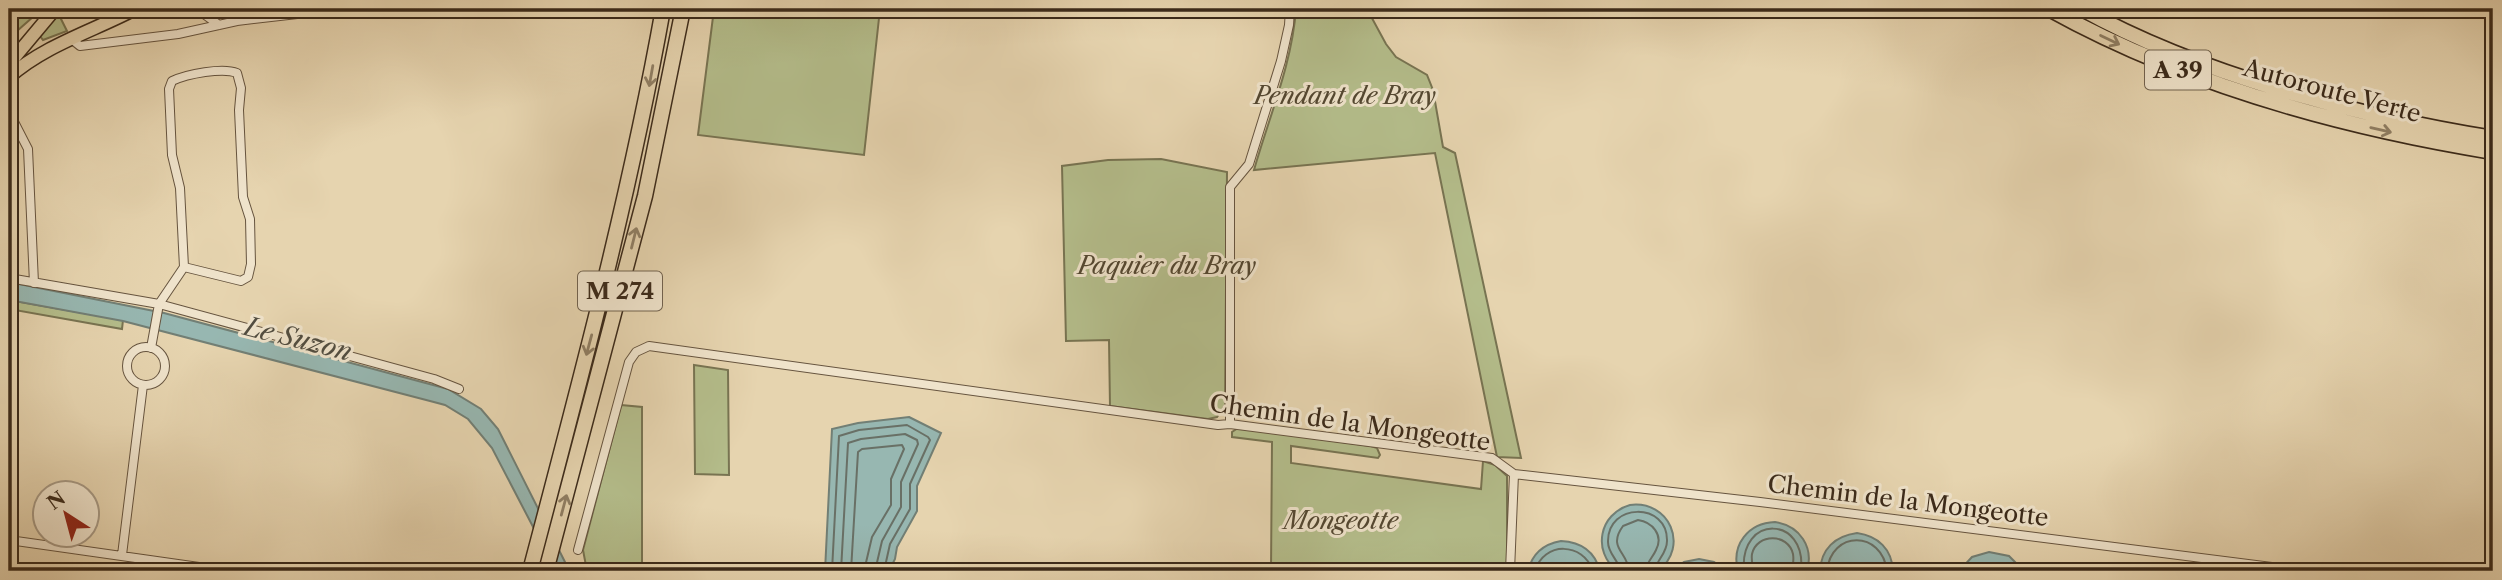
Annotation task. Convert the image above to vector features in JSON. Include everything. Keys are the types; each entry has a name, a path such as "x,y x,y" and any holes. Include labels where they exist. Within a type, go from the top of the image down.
{"highway":[{"name":"M 274","path":"530,571 611,259 646,102 663,9"},
{"name":"M 274","path":"546,571 645,196 683,9"},
{"name":"Autoroute Verte","path":"2049,9 2131,51 2252,96 2327,117 2493,152"},
{"name":"Autoroute Verte","path":"2082,9 2138,37 2262,83 2400,120 2493,138"}],"main road":[{"path":"10,62 55,9"},
{"path":"10,62 135,9"},
{"path":"9,77 21,66 71,38"}],"street":[{"path":"197,9 219,25"},
{"path":"71,38 80,46 341,9"},
{"path":"1230,424 1230,187 1249,164 1281,61 1290,9"},
{"path":"151,348 159,304 184,267 180,188 172,155 169,89 172,81 182,77 229,70 237,73 241,80 239,110 243,197 250,219 251,264 247,276 241,281 184,267"},
{"path":"9,112 28,149 34,283"},
{"path":"9,278 159,304 434,379 459,389"},
{"name":"Chemin de la Mongeotte","path":"578,550 629,362 636,352 649,346 1218,425 1230,424 1492,458 1514,474 1760,502 2304,571"},
{"path":"139,348 151,348 162,355 165,367 155,383 143,385 132,379 127,362 139,348"},
{"path":"122,555 143,385"},
{"path":"1510,571 1514,474"},
{"path":"9,540 227,571"},
{"path":"425,571 435,571"}],"green space":[{"path":"9,9 42,9 9,38"},
{"path":"714,9 880,9 864,155 698,135"},
{"name":"Pendant de Bray","path":"1296,9 1367,9 1396,57 1427,75 1433,90 1443,147 1455,153 1521,458 1497,457 1435,153 1254,170 1285,70"},
{"path":"58,13 67,31 43,40 40,36"},
{"name":"Paquier du Bray","path":"1161,159 1227,172 1225,405 1217,417 1208,419 1110,406 1109,340 1066,341 1062,166 1108,160"},
{"path":"9,300 123,320 122,329 9,309"},
{"path":"694,365 728,370 729,475 695,474"},
{"path":"621,405 642,407 642,571 587,571 583,550"},
{"name":"Mongeotte","path":"1238,428 1371,446 1377,448 1380,455 1378,458 1291,446 1291,463 1481,489 1483,461 1495,465 1507,476 1507,571 1271,571 1272,442 1232,437 1232,432"}],"water":[{"name":"Le Suzon","path":"9,282 164,313 448,389 481,409 498,429 568,568 574,571 556,571 492,448 468,419 445,405 123,321 9,300"},
{"path":"909,417 941,433 917,486 917,511 897,547 889,571 825,571 832,429"},
{"path":"1630,505 1644,505 1655,510 1671,527 1673,549 1668,561 1658,571 1617,571 1604,554 1602,534 1606,525 1611,516"},
{"path":"1775,522 1792,528 1803,539 1807,546 1809,562 1807,571 1738,571 1737,553 1744,537 1757,526"},
{"path":"1857,533 1871,537 1887,550 1893,571 1820,571 1826,550 1842,537"},
{"path":"1561,541 1575,543 1586,549 1595,558 1600,571 1528,571 1532,560 1540,551"},
{"path":"1989,552 2009,556 2024,571 1959,571 1972,557"},
{"path":"1699,559 1714,562 1726,571 1672,571 1684,562"}]}
